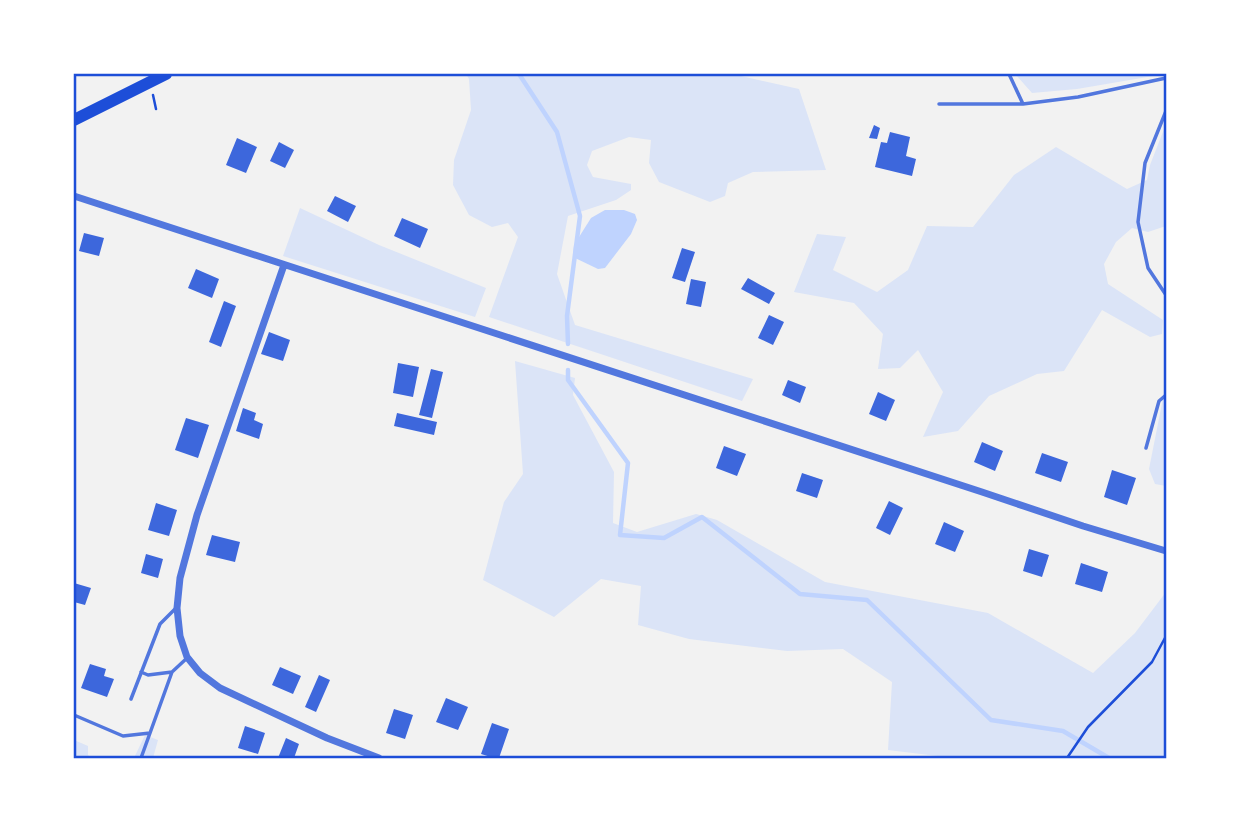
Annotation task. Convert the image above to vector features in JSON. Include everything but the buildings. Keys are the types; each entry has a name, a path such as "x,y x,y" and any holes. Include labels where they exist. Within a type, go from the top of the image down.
{"main road":[{"path":"74,120 166,74"}],"street":[{"path":"74,196 1083,526 1167,551"},
{"path":"284,265 197,515 180,578 177,608 180,636 187,657 200,673 220,688 327,738 379,758"}],"lane":[{"path":"1009,74 1023,104"},
{"path":"939,104 1023,104 1078,97 1167,78"},
{"path":"1167,111 1145,163 1138,222 1148,268 1167,295"},
{"path":"1146,448 1159,401 1167,396"},
{"path":"131,699 160,624 177,608"},
{"path":"141,758 172,671 187,657"},
{"path":"141,672 148,675 172,671"},
{"path":"74,716 123,736 150,733"}],"path":[{"path":"1067,758 1088,727 1152,662 1167,636"}],"shaded area":[{"path":"466,74 732,74 799,89 826,170 753,172 728,183 725,196 710,202 659,182 649,163 651,140 629,137 592,151 587,165 593,177 631,184 631,190 616,200 568,216 557,274 575,325 753,379 742,401 489,317 518,237 508,223 492,227 469,215 453,185 454,160 471,110 469,79"},
{"path":"1015,74 1165,74 1077,89 1032,93"},
{"path":"1166,124 1166,226 1148,232 1132,228 1116,242 1104,264 1108,284 1163,320 1162,334 1150,337 1102,310 1064,371 1037,374 989,396 958,431 923,437 943,392 918,350 900,368 878,369 883,334 854,303 794,292 817,234 846,237 833,270 877,292 908,270 927,226 973,227 1014,175 1056,147 1127,189 1147,180"},
{"path":"300,208 379,245 486,288 475,317 283,256"},
{"path":"515,361 575,378 573,395 614,472 613,523 637,532 696,514 717,520 825,582 988,613 1093,673 1135,633 1166,592 1166,758 954,758 888,750 892,682 843,649 787,651 689,639 638,625 641,586 601,579 554,617 483,580 504,502 523,474"},
{"path":"1166,383 1166,486 1155,484 1149,469"},
{"path":"145,735 158,740 153,758 134,758"},
{"path":"74,740 88,746 88,755 91,758 74,758"}],"water":[{"path":"605,210 624,210 635,214 637,220 631,234 605,268 598,269 573,257 574,245 591,218"}],"waterway":[{"path":"519,74 557,132 580,216 567,316 568,344"},
{"path":"568,370 568,380 628,463 620,535 664,538 702,517 800,594 867,600 991,720 1063,731 1109,758"}]}
